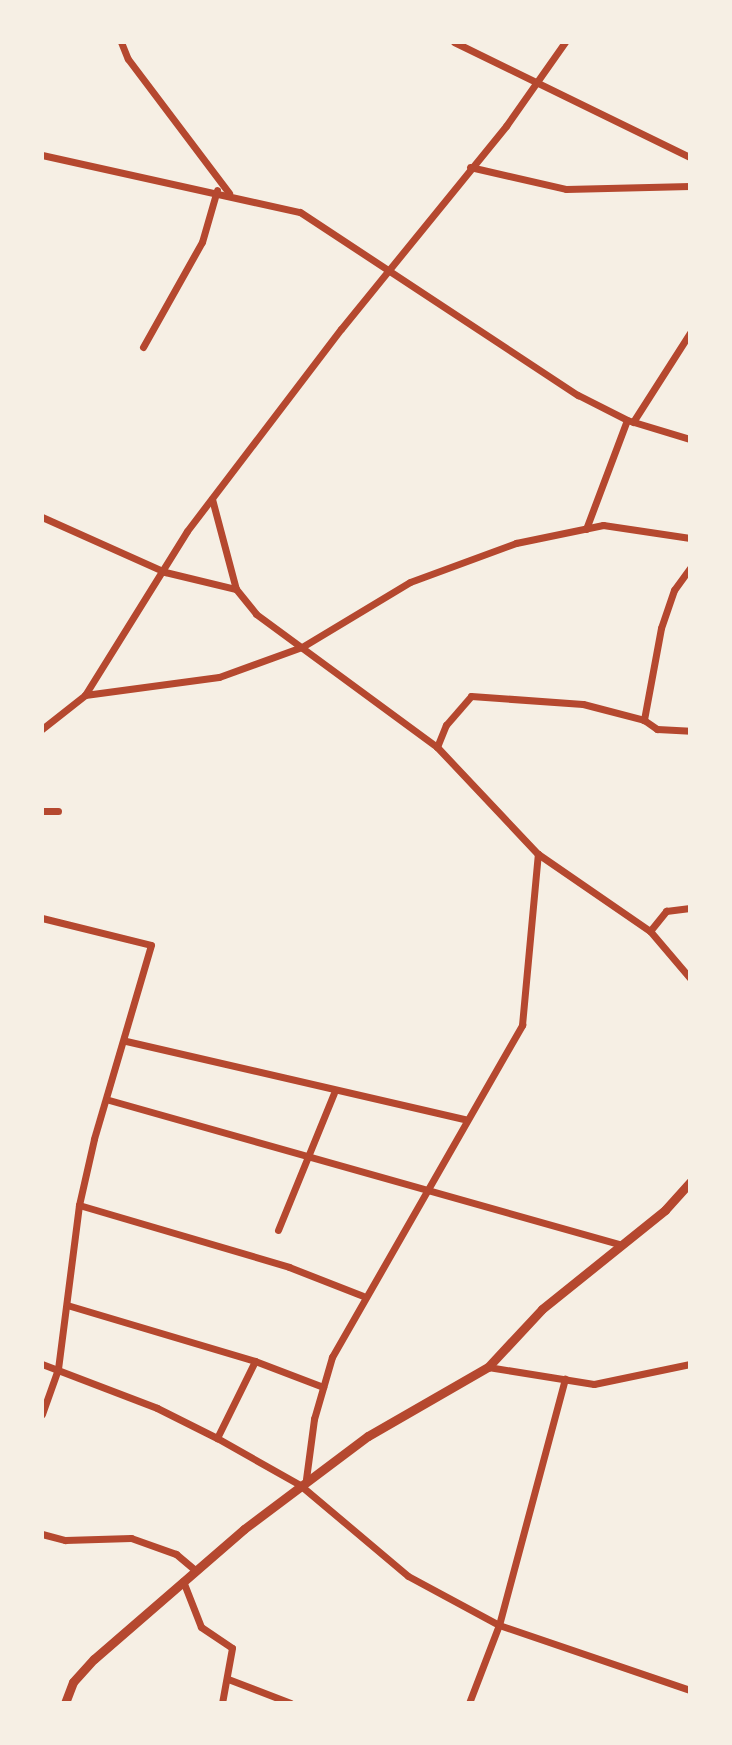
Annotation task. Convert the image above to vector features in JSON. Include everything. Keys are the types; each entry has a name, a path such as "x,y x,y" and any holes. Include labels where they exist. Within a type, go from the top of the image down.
{"street":[{"path":"121,42 128,59 229,193"},
{"path":"454,42 690,157"},
{"path":"42,729 85,695 212,499 565,42"},
{"path":"43,157 217,190 300,212 578,395 630,421 690,439"},
{"path":"470,167 566,189 690,186"},
{"path":"143,347 202,242 217,190"},
{"path":"586,529 630,421 690,333"},
{"path":"212,499 236,589 256,614 437,747 538,854 650,931 690,978"},
{"path":"42,517 165,572 236,589"},
{"path":"85,695 219,677 302,647 410,582 516,543 586,529 635,526 690,538"},
{"path":"644,720 661,628 674,590 690,568"},
{"path":"437,747 446,725 471,696 583,704 644,720 657,729 690,731"},
{"path":"42,811 58,811"},
{"path":"303,1482 323,1387 363,1296 429,1189 522,1025 538,854"},
{"path":"650,931 666,911 690,908"},
{"path":"42,918 151,945 79,1205 58,1369 42,1414"},
{"path":"126,1041 334,1093 467,1120"},
{"path":"278,1230 334,1093"},
{"path":"109,1100 622,1245"},
{"path":"65,1703 73,1682 94,1659 183,1581 303,1482 411,1409 488,1367 542,1309 622,1245 690,1182"},
{"path":"79,1205 289,1267 363,1296"},
{"path":"67,1305 255,1361 323,1387"},
{"path":"217,1438 255,1361"},
{"path":"42,1364 157,1408 303,1482 408,1576 499,1625 690,1690"},
{"path":"488,1367 594,1384 690,1364"},
{"path":"469,1703 499,1625 565,1379"},
{"path":"42,1534 65,1540 131,1538 176,1554 196,1571"},
{"path":"183,1581 201,1627 232,1648 222,1703"},
{"path":"228,1679 291,1703"}]}
